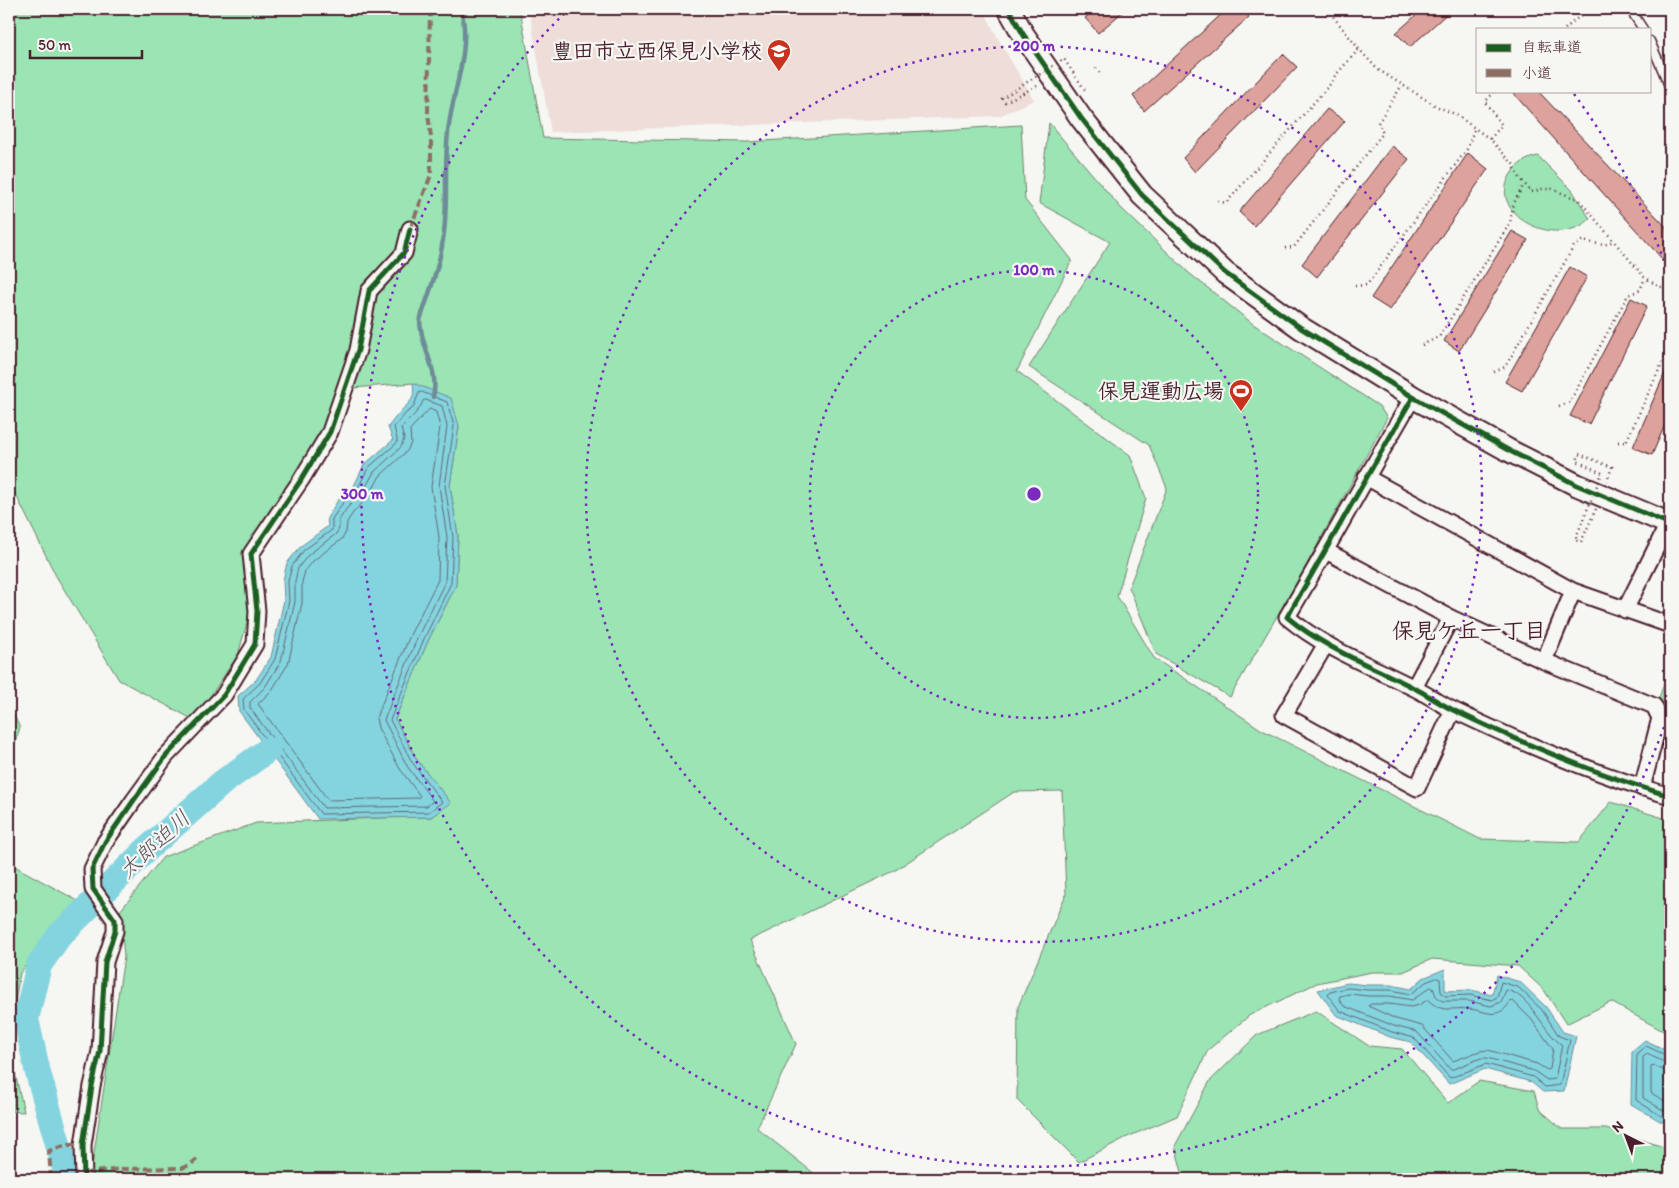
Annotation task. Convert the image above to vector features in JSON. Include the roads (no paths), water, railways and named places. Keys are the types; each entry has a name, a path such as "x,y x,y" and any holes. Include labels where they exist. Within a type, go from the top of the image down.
{"street":[{"path":"1009,9 1023,34 1081,118 1142,195 1225,273 1301,328 1412,397 1508,450 1577,485 1669,524 1625,610"},
{"path":"84,1179 83,1145 92,1086 100,1051 105,962 115,931 115,920 93,889 92,869 105,842 166,756 224,695 255,644 257,611 251,554 301,480 330,432 358,350 369,291 404,253 410,229"},
{"path":"1412,397 1287,617 1305,632 1326,644 1414,688 1453,710 1551,756 1670,796"},
{"path":"1366,478 1573,591 1670,625"},
{"path":"1326,551 1451,618 1544,661 1654,706 1660,718 1642,788"},
{"path":"1544,661 1573,591"},
{"path":"1414,688 1451,618"},
{"path":"1326,644 1284,714 1417,788 1453,710"}],"lane":[{"path":"1630,9 1642,28"},
{"path":"1652,46 1670,88"}],"water":[{"path":"413,383 451,398 459,426 450,486 458,536 456,585 428,641 395,719 417,760 451,803 431,817 318,819 239,711 238,696 256,680 271,657 284,600 283,580 287,563 301,546 328,526 327,518 338,500 354,486 364,465 393,440 388,427 412,400"},
{"path":"1445,969 1445,991 1471,990 1492,995 1497,975 1520,982 1546,1007 1563,1032 1576,1036 1564,1091 1543,1092 1531,1082 1485,1069 1449,1084 1411,1042 1390,1037 1336,1015 1318,990 1348,983 1391,985 1411,989 1423,978"},
{"path":"1645,1040 1670,1052 1670,1123 1660,1121 1631,1104 1632,1051"}],"waterway":[{"path":"433,397 434,377 423,340 420,320 438,265 443,243 448,133 463,55 464,24 461,9"},
{"name":"太郎迫川","path":"68,1179 38,1073 26,1019 39,965 59,936 145,851 223,782 268,750"}],"place":[{"name":"豊田市立西保見小学校","path":"779,72"},
{"name":"保見運動広場","path":"1241,412"}],"district":[{"name":"保見ケ丘一丁目","path":"1469,630"}]}
